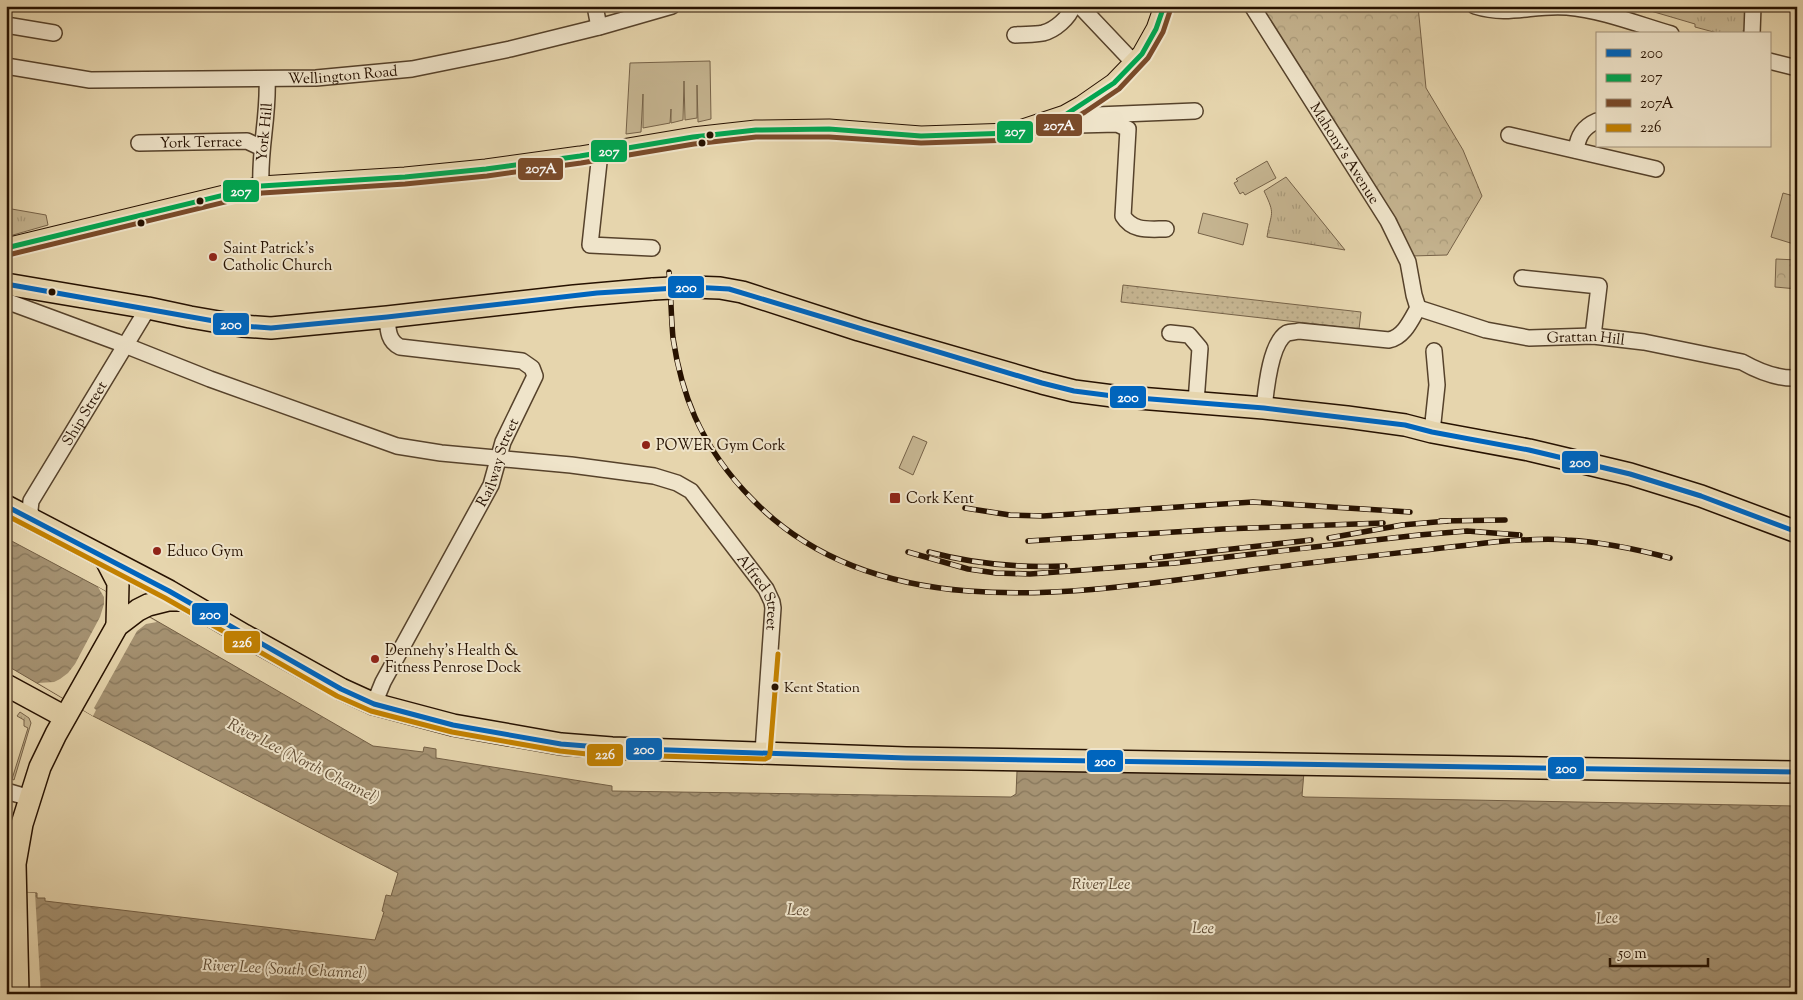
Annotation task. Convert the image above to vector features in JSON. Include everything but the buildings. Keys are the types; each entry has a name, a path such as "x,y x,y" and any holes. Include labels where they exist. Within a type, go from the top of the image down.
{"highway":[{"path":"6,284 233,324 271,328 387,318 581,295 692,287 720,288 742,292 967,362 1058,387 1112,396 1264,408 1405,425 1432,432 1529,450 1630,474 1701,496 1797,532"},
{"path":"6,506 169,591 341,689 374,704 453,725 561,744 612,748 906,758 1797,772"},
{"path":"105,558 118,582 117,626"},
{"path":"18,994 15,864 18,841 30,798 44,759 69,710 117,626 140,609 168,600 182,600"},
{"path":"6,685 69,710"}],"main road":[{"path":"6,248 261,186 486,169 600,153 693,137 756,130 829,129 921,136 1011,133 1030,128 1073,110 1114,83 1134,63 1156,29 1164,6"}],"street":[{"path":"595,6 599,27"},
{"name":"Wellington Road","path":"6,66 90,80 316,78 412,69 510,49 599,27 672,6"},
{"path":"1015,35 1044,32 1061,23 1071,12 1072,6"},
{"path":"1080,6 1134,63"},
{"name":"Mahony's Avenue","path":"1252,6 1388,221 1408,262 1418,308"},
{"path":"1475,6 1507,11 1543,6 1568,7 1625,27 1658,32"},
{"path":"1752,32 1753,6"},
{"path":"6,25 54,33"},
{"path":"1770,61 1797,68"},
{"name":"York Hill","path":"261,186 262,148 268,94 267,79"},
{"path":"1166,229 1139,228 1130,225 1123,216 1128,129 1117,124 1077,125 1073,123 1073,110 1097,115 1195,111"},
{"path":"1576,150 1578,139 1583,130 1596,122"},
{"path":"1509,135 1656,169"},
{"name":"York Terrace","path":"139,143 247,141 262,148"},
{"path":"600,153 590,245 652,248"},
{"path":"1522,278 1599,286 1593,336"},
{"name":"Alfred Street","path":"6,301 210,379 397,446 441,453 571,465 654,476 676,483 691,491 766,589 772,602 771,653 763,752"},
{"name":"Ship Street","path":"32,519 31,501 148,308"},
{"path":"1264,408 1273,356 1281,339 1286,334 1299,331 1395,339 1410,322 1418,308"},
{"name":"Grattan Hill","path":"1418,308 1486,330 1529,338 1593,336 1644,342 1742,362 1755,369 1789,378 1797,378"},
{"name":"Railway Street","path":"374,704 383,682 491,485 507,431 534,376 532,368 522,361 400,347 394,344 390,338 387,318"},
{"path":"1170,333 1189,335 1200,348 1196,402"},
{"path":"1432,432 1437,385 1434,351"},
{"path":"6,791 30,798"}],"green space":[{"path":"1260,6 1418,6 1426,88 1463,150 1482,196 1447,255 1411,256"},
{"path":"1645,6 1735,6 1750,10 1747,32 1714,32 1695,27 1695,24 1644,9"},
{"path":"710,61 711,119 698,122 697,85 697,118 685,120 684,81 683,120 671,123 671,109 670,123 643,128 643,94 641,132 626,134 630,63"},
{"path":"1267,161 1276,178 1245,195 1243,192 1240,194 1234,183 1238,181 1236,179"},
{"path":"1286,177 1345,250 1267,237 1271,210 1264,191"},
{"path":"1783,193 1797,197 1797,245 1771,237"},
{"path":"6,208 46,215 48,225 6,237"},
{"path":"1203,213 1248,224 1243,245 1198,233"},
{"path":"1776,259 1797,260 1797,289 1775,287"},
{"path":"1123,285 1361,312 1359,329 1121,302"},
{"path":"913,436 927,442 913,475 899,468"},
{"path":"20,712 29,718 31,723 14,780 12,779 28,728 24,726 24,720 17,716"}],"water":[{"name":"River Lee","path":"6,538 98,587 373,746 423,752 424,747 436,749 436,758 612,786 612,791 1011,797 1016,794 1017,771 1304,772 1302,796 1305,797 1797,806 1797,994 6,994 6,891 37,893 37,898 45,898 45,901 375,940 384,912 382,911 386,895 391,896 398,873 93,716 6,665"}],"pier":[{"path":"98,587 157,622 146,624 137,631 94,708 96,710 93,716 38,683 54,682 60,679 75,664 100,617 104,604 104,597"},
{"path":"6,891 35,893 41,994 6,994"}],"railway":[{"path":"669,272 673,338 679,368 687,398 713,451 753,500 804,541 860,569 922,585 986,592 1052,592 1118,587 1307,563 1521,540 1558,539 1593,542 1670,558"},
{"path":"965,508 1010,515 1043,516 1253,502 1410,512"},
{"path":"1440,521 1505,520"},
{"path":"1329,538 1402,525 1447,521"},
{"path":"1028,541 1223,529 1383,523"},
{"path":"908,552 968,569 996,573 1030,574 1175,563 1467,531 1520,535"},
{"path":"1152,558 1311,540"},
{"path":"929,552 963,560 997,564 1065,566"}],"transit line":[{"name":"207","path":"6,248 261,186 405,177 486,169 580,156 693,137 756,130 829,129 921,136 1011,133 1065,115 1114,83 1142,54 1156,29 1164,6"},
{"name":"207A","path":"8,255 262,193 405,184 487,176 581,163 694,144 756,137 829,137 921,143 1013,140 1068,122 1119,89 1148,58 1163,32 1171,8"},
{"name":"200","path":"6,284 242,326 271,328 597,293 692,287 729,289 1074,391 1113,396 1264,408 1405,425 1432,432 1529,450 1630,474 1701,496 1797,532"},
{"name":"200","path":"6,506 169,591 341,689 374,704 453,725 561,744 612,748 906,758 1797,772"},
{"name":"226","path":"6,515 165,598 337,696 371,711 452,732 587,754 765,759 769,757 770,753 778,654"}],"place":[{"name":"Saint Patrick's Catholic Church","path":"213,257"},
{"name":"POWER Gym Cork","path":"646,445"},
{"name":"Cork Kent","path":"895,498"},
{"name":"Educo Gym","path":"157,551"},
{"name":"Dennehy’s Health & Fitness Penrose Dock","path":"375,659"},
{"name":"Kent Station","path":"775,687"}],"water label":[{"name":"River Lee (North Channel)","path":"304,760"},
{"name":"Lee","path":"798,909"},
{"name":"Lee","path":"1607,917"},
{"name":"Lee","path":"1203,927"},
{"name":"River Lee (South Channel)","path":"285,968"}]}
